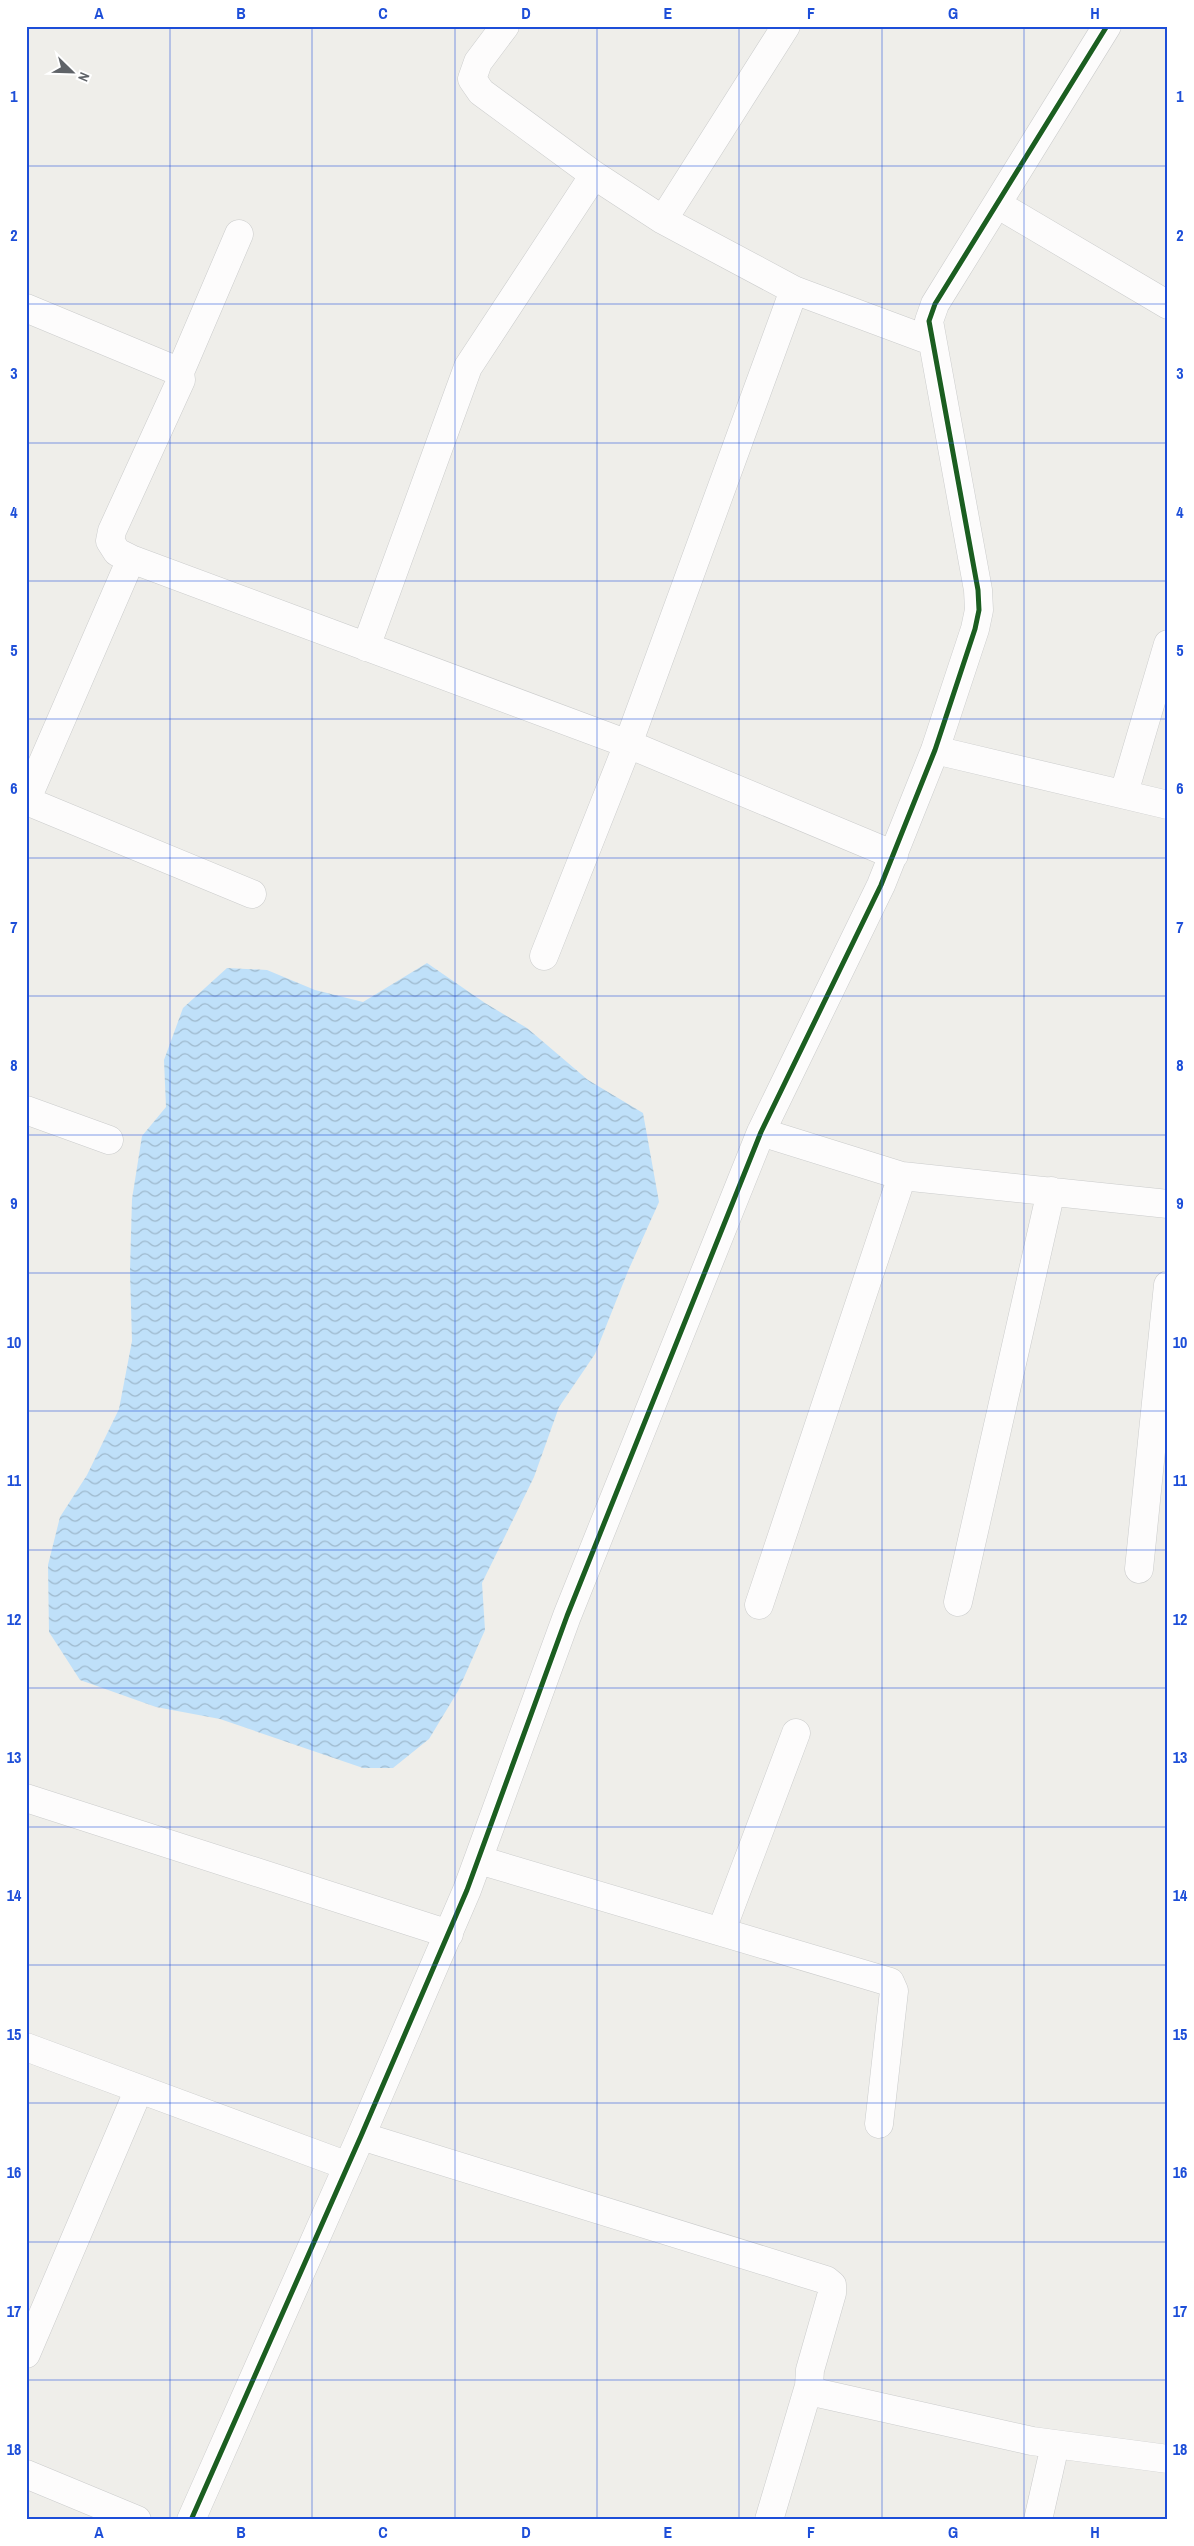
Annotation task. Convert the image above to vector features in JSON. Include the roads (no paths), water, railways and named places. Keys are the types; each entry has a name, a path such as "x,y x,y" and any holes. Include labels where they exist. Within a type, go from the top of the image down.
{"street":[{"path":"505,26 478,62 472,79 481,92 594,175 663,220 794,290 931,341"},
{"path":"663,220 786,26"},
{"path":"191,2520 449,1934 479,1860 567,1616 761,1132 894,855 935,750 975,629 979,610 978,590 931,341 929,321 935,304 1107,26"},
{"path":"366,647 468,367 594,175"},
{"path":"996,204 1168,305"},
{"path":"239,234 180,372 181,380 112,531 110,542 117,552 131,559 628,744 894,855"},
{"path":"544,956 628,744 794,290"},
{"path":"26,308 180,372"},
{"path":"131,559 26,801 252,894"},
{"path":"1124,793 1168,644"},
{"path":"935,750 1124,793 1168,805"},
{"path":"26,1110 109,1140"},
{"path":"761,1132 902,1176 1168,1204"},
{"path":"759,1605 902,1176"},
{"path":"958,1602 1051,1191"},
{"path":"1139,1569 1168,1285"},
{"path":"721,1932 796,1733"},
{"path":"26,1798 449,1934"},
{"path":"479,1860 890,1982 894,1991 879,2124"},
{"path":"26,2047 348,2166"},
{"path":"26,2354 32,2323 139,2089"},
{"path":"361,2136 826,2280 832,2285 832,2293 810,2370 809,2386 769,2520"},
{"path":"809,2386 818,2392 1024,2440 1168,2459"},
{"path":"1038,2520 1056,2445"},
{"path":"26,2474 137,2520"}],"water":[{"path":"427,963 485,1003 527,1028 588,1080 643,1113 659,1202 628,1271 595,1354 559,1407 534,1477 482,1583 485,1630 458,1691 429,1739 393,1768 363,1768 220,1719 156,1707 80,1680 49,1632 48,1565 60,1517 87,1475 119,1409 132,1341 130,1271 132,1199 142,1136 166,1107 164,1060 183,1008 227,968 267,970 315,990 363,1002"}]}
